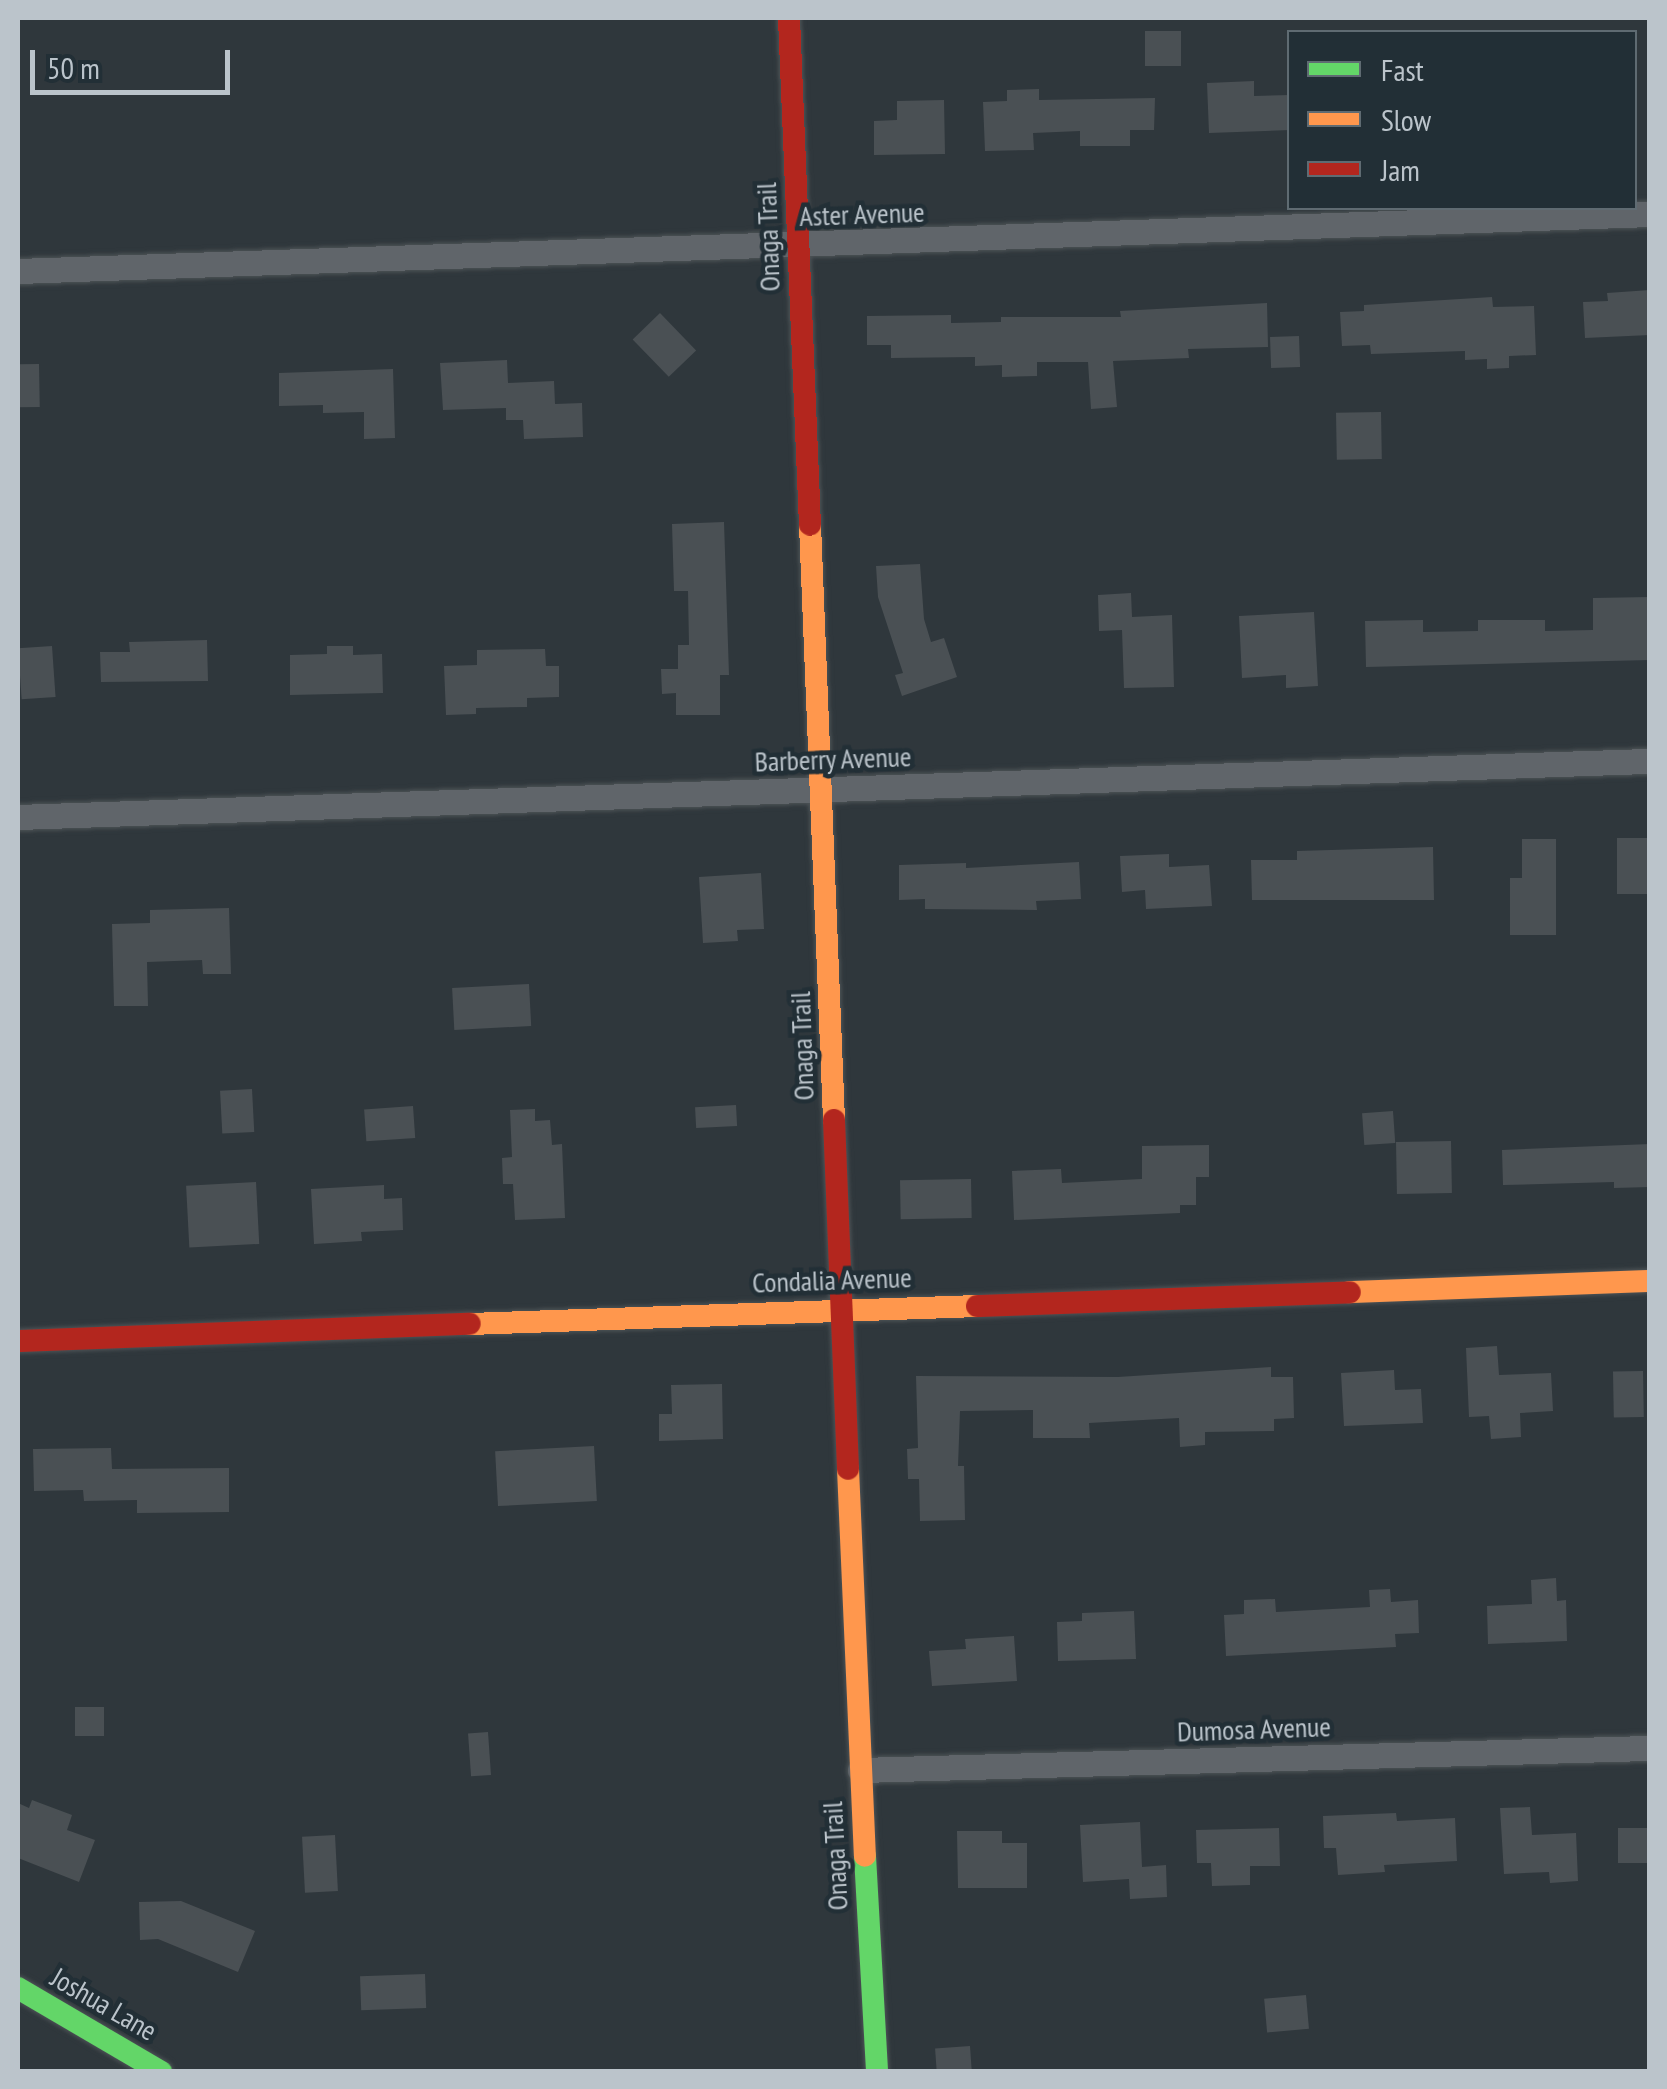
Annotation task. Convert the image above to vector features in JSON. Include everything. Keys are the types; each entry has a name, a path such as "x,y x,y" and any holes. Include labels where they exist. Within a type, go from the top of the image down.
{"street":[{"name":"Onaga Trail","path":"789,18 860,1770 877,2072"},
{"name":"Aster Avenue","path":"18,271 1650,214"},
{"name":"Barberry Avenue","path":"18,817 1650,760"},
{"name":"Condalia Avenue","path":"18,1341 1650,1281"},
{"name":"Dumosa Avenue","path":"860,1770 1650,1748"},
{"name":"Joshua Lane","path":"18,1988 162,2072"}],"building":[{"path":"1145,31 1181,31 1181,66 1145,66"},
{"path":"1254,81 1254,96 1287,95 1287,130 1209,133 1207,83"},
{"path":"1039,89 1039,100 1155,98 1154,130 1130,130 1130,146 1080,146 1080,131 1033,133 1034,150 985,151 983,102 1007,101 1007,90"},
{"path":"944,100 945,154 874,155 874,121 897,120 897,101"},
{"path":"1650,290 1650,335 1585,338 1583,302 1608,301 1607,293"},
{"path":"1492,297 1493,307 1534,306 1536,355 1509,356 1509,368 1487,369 1487,359 1465,360 1465,351 1371,354 1370,345 1342,346 1340,312 1364,311 1364,305"},
{"path":"1267,303 1268,347 1188,349 1189,358 1113,361 1117,407 1091,409 1088,362 1037,362 1037,376 1002,377 1002,365 975,366 975,357 891,358 891,345 867,345 867,316 951,315 951,323 1001,322 1001,317 1121,317 1120,311"},
{"path":"660,313 696,350 669,377 633,339"},
{"path":"1299,336 1300,367 1271,368 1270,337"},
{"path":"507,360 508,383 554,381 555,404 582,403 583,437 524,439 523,420 506,420 506,408 443,410 440,363"},
{"path":"18,364 39,364 40,407 19,407"},
{"path":"393,369 395,438 364,439 364,412 323,413 323,405 279,406 279,373"},
{"path":"1381,412 1382,459 1337,460 1336,413"},
{"path":"724,522 729,675 720,675 720,715 676,715 676,693 662,694 661,669 678,669 678,645 689,645 688,591 674,591 672,524"},
{"path":"920,564 924,619 931,642 944,638 957,677 902,696 895,675 903,673 878,597 876,566"},
{"path":"1131,593 1132,617 1172,615 1174,687 1124,688 1122,630 1099,631 1098,595"},
{"path":"1650,597 1650,660 1366,667 1365,621 1423,620 1423,632 1478,631 1478,620 1545,620 1545,631 1593,630 1593,598"},
{"path":"1314,612 1318,686 1286,688 1286,675 1242,678 1239,616"},
{"path":"207,640 208,681 101,682 100,652 130,652 129,642"},
{"path":"52,646 56,697 22,699 18,648"},
{"path":"327,646 353,646 353,655 382,654 383,693 290,695 290,655 327,654"},
{"path":"545,649 546,666 559,666 559,697 527,698 527,707 476,708 476,714 446,715 444,666 477,665 477,650"},
{"path":"1617,838 1650,838 1650,894 1617,894"},
{"path":"1522,839 1556,839 1556,935 1510,935 1510,878 1522,878"},
{"path":"1433,847 1434,900 1252,900 1251,860 1297,860 1297,851"},
{"path":"1169,854 1169,867 1209,865 1212,906 1146,909 1145,890 1122,892 1120,856"},
{"path":"1079,862 1081,899 1036,901 1037,910 925,909 925,899 899,900 899,865 966,863 966,868"},
{"path":"761,873 764,929 737,930 738,941 703,943 699,877"},
{"path":"229,908 231,974 203,974 202,960 147,962 148,1006 114,1006 112,924 150,923 150,910"},
{"path":"529,984 531,1026 454,1030 452,988"},
{"path":"252,1089 254,1132 222,1134 220,1091"},
{"path":"736,1105 737,1126 696,1128 695,1107"},
{"path":"413,1106 415,1138 366,1141 364,1109"},
{"path":"535,1109 535,1121 550,1120 552,1145 562,1144 565,1218 515,1220 513,1184 503,1184 502,1158 512,1157 510,1110"},
{"path":"1393,1111 1395,1143 1364,1145 1362,1113"},
{"path":"1451,1141 1452,1193 1397,1194 1396,1142"},
{"path":"1650,1144 1650,1187 1614,1188 1614,1182 1503,1185 1502,1150"},
{"path":"1209,1145 1209,1177 1196,1177 1196,1205 1180,1205 1180,1213 1014,1220 1012,1171 1061,1169 1062,1183 1142,1179 1142,1146"},
{"path":"971,1179 972,1218 901,1219 900,1180"},
{"path":"256,1182 259,1244 189,1248 186,1186"},
{"path":"384,1185 384,1199 402,1198 403,1230 361,1232 362,1241 314,1244 311,1189"},
{"path":"1497,1346 1499,1375 1551,1373 1553,1411 1520,1413 1521,1437 1491,1439 1489,1416 1469,1417 1466,1348"},
{"path":"1271,1367 1271,1377 1293,1377 1294,1418 1274,1419 1274,1431 1205,1432 1205,1445 1180,1447 1179,1418 1089,1423 1090,1438 1033,1438 1033,1410 960,1411 958,1466 964,1466 965,1520 920,1521 919,1479 908,1479 907,1449 918,1448 916,1376 1118,1377"},
{"path":"1394,1370 1395,1390 1421,1389 1423,1423 1344,1426 1341,1373"},
{"path":"1643,1371 1644,1417 1614,1418 1613,1372"},
{"path":"722,1384 723,1439 659,1441 659,1414 672,1414 671,1385"},
{"path":"594,1446 597,1501 498,1506 495,1451"},
{"path":"111,1448 112,1469 229,1468 229,1512 137,1513 137,1500 84,1501 83,1490 34,1491 33,1449"},
{"path":"1556,1578 1557,1601 1566,1600 1567,1641 1488,1644 1487,1606 1532,1604 1531,1580"},
{"path":"1390,1589 1391,1602 1418,1600 1419,1633 1395,1634 1396,1647 1226,1656 1224,1615 1244,1614 1244,1600 1275,1599 1276,1612 1370,1607 1369,1590"},
{"path":"1134,1611 1136,1659 1058,1661 1057,1622 1082,1621 1082,1613"},
{"path":"1014,1636 1017,1681 932,1686 929,1651 966,1649 965,1639"},
{"path":"75,1707 104,1707 104,1736 75,1736"},
{"path":"488,1732 491,1775 471,1776 468,1733"},
{"path":"32,1800 72,1815 67,1830 95,1840 79,1882 18,1858 18,1803 29,1808"},
{"path":"1530,1807 1532,1835 1576,1833 1578,1881 1550,1883 1549,1872 1504,1874 1500,1808"},
{"path":"1396,1813 1397,1821 1455,1818 1457,1861 1384,1865 1385,1872 1338,1875 1336,1848 1324,1848 1323,1816"},
{"path":"1140,1822 1142,1867 1166,1865 1167,1897 1130,1899 1129,1879 1083,1882 1080,1825"},
{"path":"1279,1828 1280,1866 1250,1866 1250,1885 1212,1886 1211,1863 1197,1863 1196,1830"},
{"path":"1618,1828 1650,1828 1650,1863 1618,1863"},
{"path":"957,1831 1002,1831 1002,1843 1027,1843 1027,1888 958,1888"},
{"path":"335,1835 338,1891 305,1893 302,1837"},
{"path":"181,1901 255,1931 238,1972 158,1939 140,1940 139,1902"},
{"path":"425,1974 426,2008 361,2010 360,1976"},
{"path":"1306,1995 1309,2029 1267,2033 1264,1999"},
{"path":"970,2046 972,2072 937,2072 935,2048"}],"traffic: fast":[{"path":"865,1856 877,2072"},
{"path":"18,1988 161,2072"}],"traffic: slow":[{"path":"810,525 834,1120"},
{"path":"1350,1292 1650,1281"},
{"path":"470,1324 977,1306"},
{"path":"848,1469 865,1856"}],"traffic: jam":[{"path":"789,18 810,525"},
{"path":"834,1120 848,1469"},
{"path":"977,1306 1350,1292"},
{"path":"18,1341 470,1324"}]}
